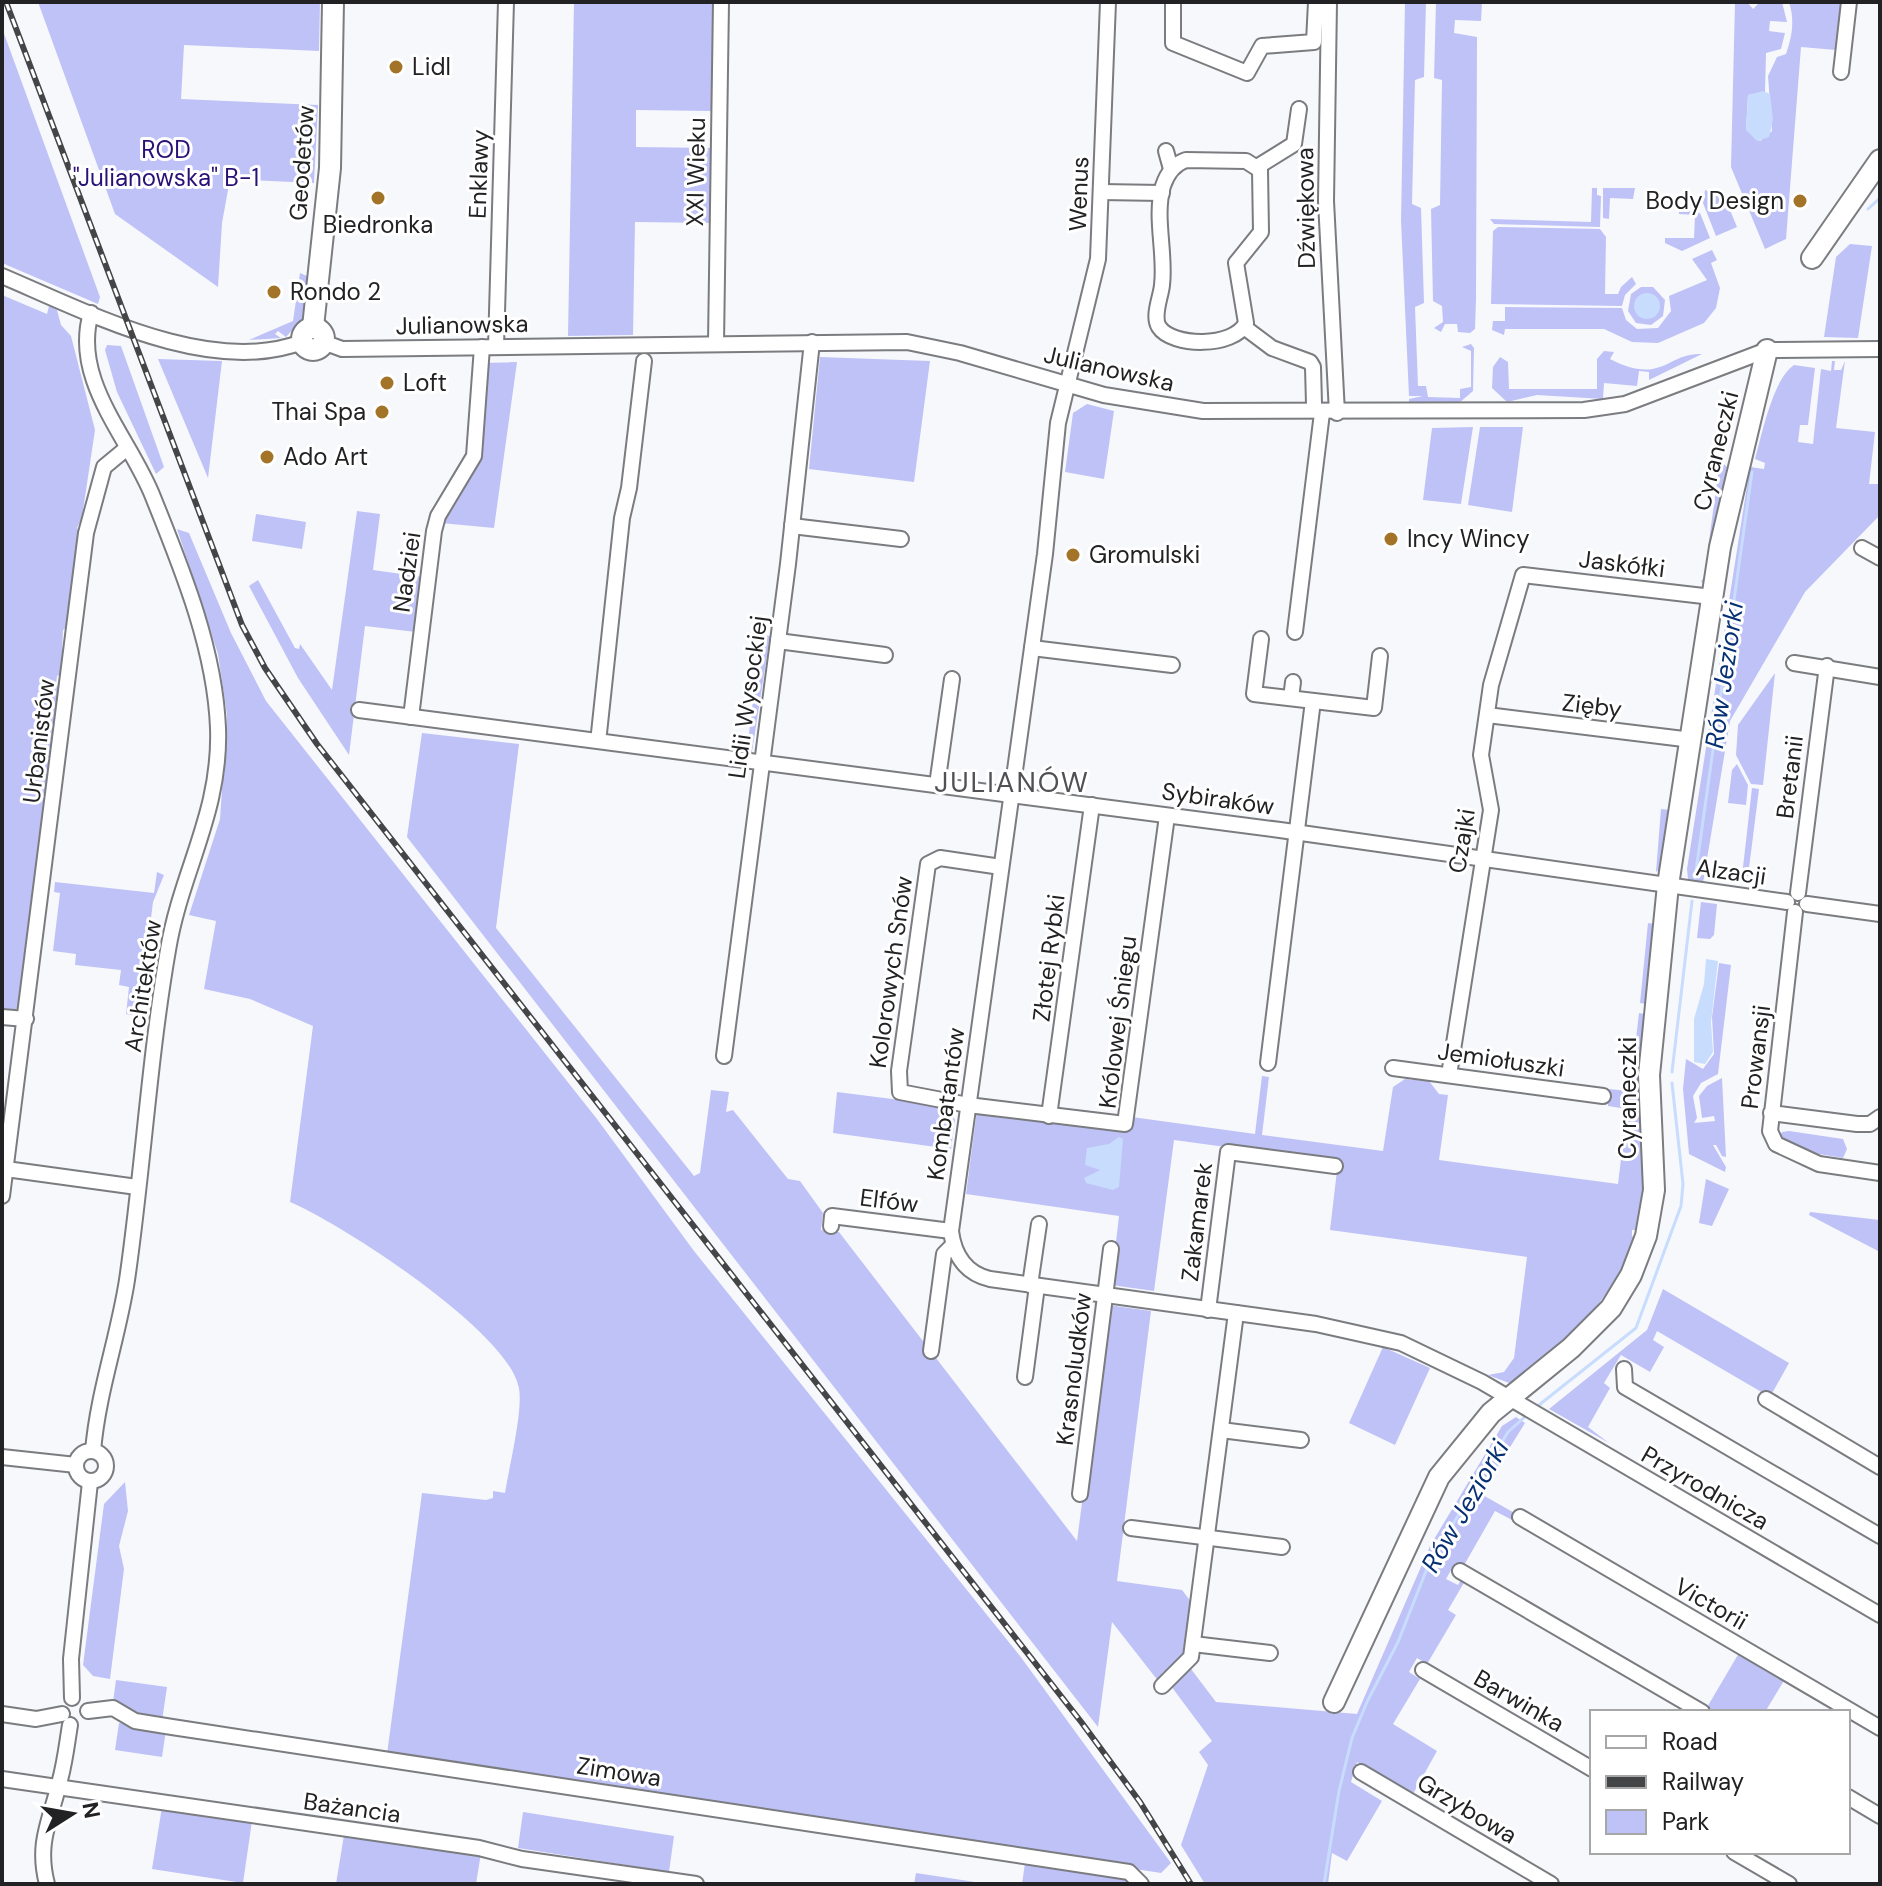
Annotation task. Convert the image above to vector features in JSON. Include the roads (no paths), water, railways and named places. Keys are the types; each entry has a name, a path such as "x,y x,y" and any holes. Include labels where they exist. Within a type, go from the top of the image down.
{"street":[{"name":"Geodetów","path":"313,337 330,168 333,2"},
{"name":"Enklawy","path":"489,347 506,2"},
{"name":"XXI Wieku","path":"716,343 721,2"},
{"name":"Wenus","path":"1067,385 1096,277 1108,2"},
{"path":"1173,2 1173,43 1247,73 1262,46 1314,42 1316,2"},
{"name":"Dźwiękowa","path":"1324,410 1329,2"},
{"path":"1841,72 1849,2"},
{"path":"1257,167 1294,144 1299,109"},
{"path":"1166,151 1171,169 1162,193 1163,283 1158,326 1169,335 1202,341 1230,339 1244,327 1246,312 1236,263 1262,228 1263,180 1257,167 1246,161 1186,160 1171,169"},
{"path":"1812,258 1880,160"},
{"path":"1101,192 1162,193"},
{"name":"Julianowska","path":"2,276 157,339 191,348 275,349 313,337 342,349 891,341 933,346 1067,385 1177,408 1242,413 1324,410 1504,412 1610,407 1767,350 1880,349"},
{"path":"91,313 86,342 91,368 104,406 127,448"},
{"path":"1244,327 1272,348 1310,362 1324,410 1295,632"},
{"name":"Lidii Wysockiej","path":"724,1056 778,641 812,342"},
{"name":"Nadziei","path":"411,717 434,531 438,516 474,456 489,347"},
{"name":"Cyraneczki","path":"1334,1702 1439,1477 1472,1432 1508,1398 1571,1348 1611,1308 1631,1275 1646,1236 1654,1190 1649,1075 1668,885 1726,514 1754,415 1767,350"},
{"path":"599,733 621,526 644,361"},
{"name":"Kombatantów","path":"931,1351 944,1254 952,1238 1032,648 1053,457 1067,385"},
{"name":"Urbanistów","path":"2,1196 86,533 104,467 127,448"},
{"name":"Architektów","path":"93,1451 102,1384 126,1280 168,950 212,803 218,727 212,677 196,618 152,493 127,448"},
{"path":"792,526 901,539"},
{"path":"1862,548 1880,558"},
{"name":"Jaskółki","path":"1527,575 1712,597"},
{"name":"Czajki","path":"1449,1075 1491,810 1481,755 1487,715 1498,656 1512,621 1520,580 1527,575"},
{"path":"1261,639 1254,694 1374,708 1380,656"},
{"path":"778,641 885,655"},
{"path":"1032,648 1172,665"},
{"path":"1794,663 1880,677"},
{"name":"Bretanii","path":"1797,903 1827,666"},
{"path":"937,785 952,679"},
{"path":"1291,698 1293,682"},
{"path":"1268,1063 1313,701"},
{"path":"359,710 760,764"},
{"name":"Zięby","path":"1487,715 1692,740"},
{"name":"Sybiraków","path":"760,764 1297,832 1668,885"},
{"name":"Złotej Rybki","path":"1049,1116 1092,805"},
{"name":"Królowej Śniegu","path":"968,1105 1120,1125 1127,1122 1167,816"},
{"name":"Kolorowych Snów","path":"968,1105 902,1095 899,1088 926,872 928,864 936,858 1001,867"},
{"name":"Alzacji","path":"1668,885 1880,914"},
{"name":"Prowansji","path":"1797,903 1770,1131 1776,1144 1819,1164 1880,1173"},
{"path":"2,1017 26,1019"},
{"name":"Jemiołuszki","path":"1393,1068 1603,1096"},
{"path":"1771,1113 1857,1124 1870,1124 1880,1117"},
{"name":"Zakamarek","path":"1208,1310 1228,1152 1335,1166"},
{"path":"6,1169 137,1187"},
{"name":"Elfów","path":"831,1226 832,1216 952,1238"},
{"path":"1025,1377 1039,1224"},
{"path":"952,1238 965,1266 982,1277 1382,1337 1424,1354 1508,1398"},
{"name":"Krasnoludków","path":"1080,1494 1111,1249"},
{"path":"1162,1686 1189,1663 1193,1644 1236,1313"},
{"path":"1624,1369 1625,1387 1880,1536"},
{"name":"Przyrodnicza","path":"1508,1398 1880,1615"},
{"path":"1766,1399 1880,1467"},
{"path":"1221,1430 1301,1440"},
{"path":"93,1451 103,1457 106,1467 101,1478 90,1482 80,1478 76,1465 83,1453 93,1451"},
{"path":"2,1457 76,1465"},
{"path":"72,1698 71,1659 90,1482"},
{"name":"Victorii","path":"1520,1517 1849,1710"},
{"path":"1131,1528 1282,1547"},
{"path":"1460,1571 1699,1710"},
{"path":"1193,1644 1270,1653"},
{"name":"Barwinka","path":"1423,1670 1590,1768"},
{"path":"2,1714 66,1720 82,1723 88,1711 85,1702 72,1698 64,1703 66,1720 58,1789 50,1806 43,1853 47,1884"},
{"name":"Zimowa","path":"88,1711 113,1708 135,1721 172,1727 969,1845 1129,1872 1141,1884"},
{"name":"Victorii","path":"1850,1710 1880,1728"},
{"name":"Grzybowa","path":"1361,1772 1551,1884"},
{"name":"Bażancia","path":"2,1779 479,1848 522,1859 696,1884"},
{"path":"1850,1798 1880,1816"},
{"path":"1737,1854 1789,1884"}],"waterway":[{"name":"Rów Jeziorki","path":"1868,209 1880,198"},
{"name":"Rów Jeziorki","path":"1695,878 1752,472"},
{"name":"Rów Jeziorki","path":"1672,1072 1692,901"},
{"name":"Rów Jeziorki","path":"1534,1409 1636,1328 1681,1206 1683,1184 1672,1083"},
{"name":"Rów Jeziorki","path":"1324,1884 1339,1791 1352,1738 1367,1702 1398,1642 1428,1566 1508,1432 1528,1414"}],"railway":[{"path":"6,2 242,625 265,668 317,744 1082,1723 1140,1802 1191,1884"}],"place":[{"name":"Lidl","path":"396,67"},
{"name":"Biedronka","path":"378,198"},
{"name":"Body Design","path":"1800,201"},
{"name":"Rondo 2","path":"274,292"},
{"name":"Loft","path":"387,383"},
{"name":"Thai Spa","path":"382,412"},
{"name":"Ado Art","path":"267,457"},
{"name":"Incy Wincy","path":"1391,539"},
{"name":"Gromulski","path":"1073,555"}],"district":[{"name":"JULIANÓW","path":"1012,782"}],"park label":[{"name":"ROD \"Julianowska\" B-1","path":"166,164"}]}
